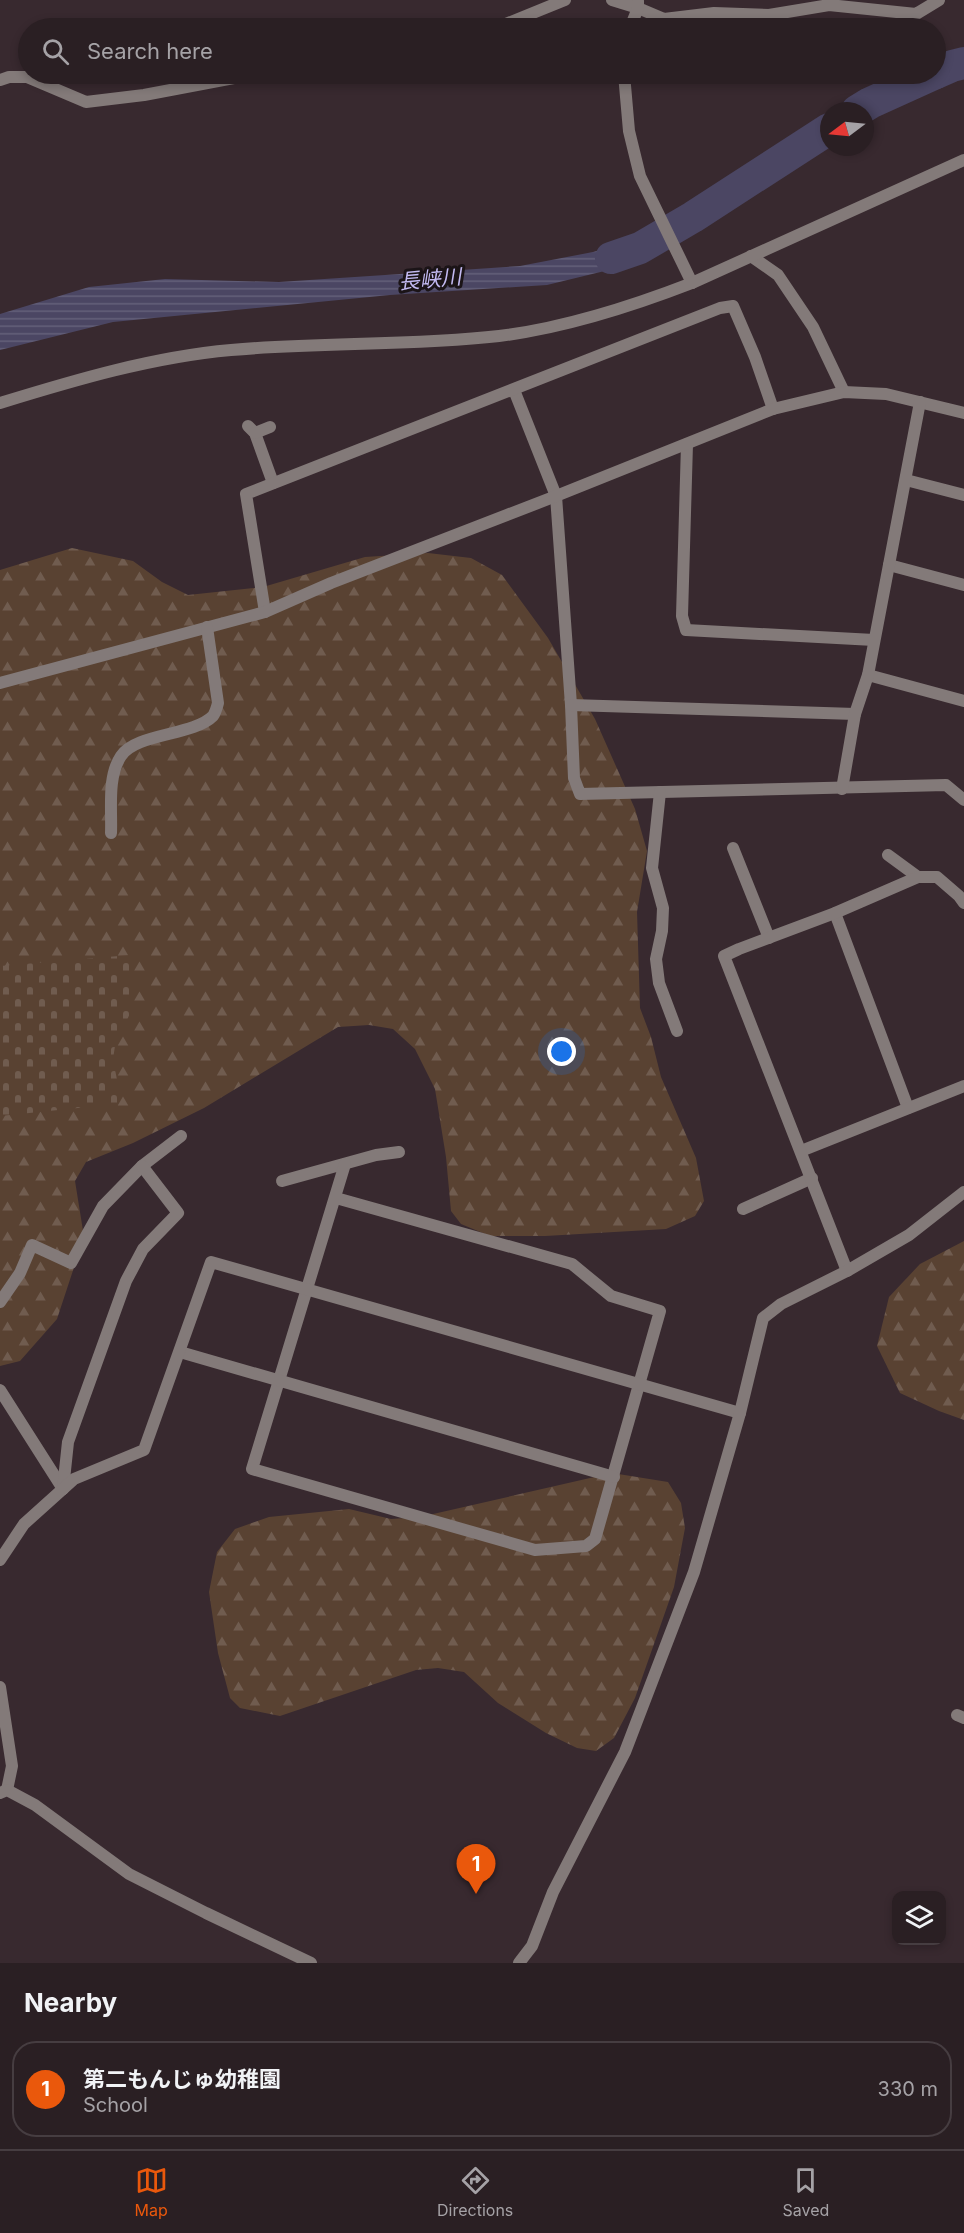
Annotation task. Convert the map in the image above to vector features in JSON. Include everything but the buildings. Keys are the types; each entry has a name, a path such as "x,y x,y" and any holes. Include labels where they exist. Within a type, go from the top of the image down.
{"street":[{"path":"521,18 565,0"},
{"path":"612,0 638,4 662,18"},
{"path":"672,18 714,13 769,15 829,5 916,14 939,0"},
{"path":"0,80 18,77"},
{"path":"44,84 86,102 144,95 203,84"},
{"path":"625,84 629,131 640,176 692,283"},
{"path":"0,403 68,382 165,359 230,350 500,336 586,319 692,283 964,160"},
{"path":"751,256 777,275 813,327 844,392"},
{"path":"265,612 246,494 273,483 720,308 733,306 755,357 773,409"},
{"path":"514,390 556,496 574,778 580,794 946,785 964,800"},
{"path":"0,683 265,612 331,583 773,409 844,392 886,394 964,413"},
{"path":"842,789 855,714 868,675 890,566 920,402"},
{"path":"270,427 251,429 273,483"},
{"path":"687,444 681,616 686,630 874,640"},
{"path":"906,480 964,495"},
{"path":"890,566 964,585"},
{"path":"111,833 113,776 121,755 134,745 199,724 214,715 218,703 207,627"},
{"path":"868,675 964,701"},
{"path":"571,705 855,714"},
{"path":"660,792 652,868 663,908 662,931 656,959 659,983 676,1031"},
{"path":"733,848 769,938"},
{"path":"888,855 918,877"},
{"path":"847,1271 724,956 835,913 918,877 937,877 960,896 964,903"},
{"path":"835,913 908,1108"},
{"path":"801,1151 964,1086"},
{"path":"0,1302 20,1273 32,1245 71,1263 103,1206 142,1166 181,1136"},
{"path":"282,1181 376,1155 399,1152"},
{"path":"336,1198 572,1264 611,1296 660,1311 595,1539 586,1546 535,1550 252,1469 345,1164"},
{"path":"63,1489 68,1442 126,1281 142,1249 178,1213 142,1166"},
{"path":"743,1209 812,1178"},
{"path":"519,1963 532,1946 553,1892 625,1752 694,1572 740,1413 763,1318 781,1304 847,1271 909,1235 964,1192"},
{"path":"0,1560 24,1524 74,1479 144,1450 211,1262 740,1413"},
{"path":"180,1352 614,1477"},
{"path":"0,1390 63,1489"},
{"path":"0,1687 12,1766 3,1792 35,1805 129,1874 311,1963"}],"green space":[{"path":"72,548 133,561 162,582 188,595 263,587 365,557 428,553 471,558 502,575 548,638 595,719 635,809 647,851 637,912 640,1008 651,1037 661,1077 696,1158 704,1201 695,1216 666,1229 545,1236 490,1236 461,1224 451,1211 446,1157 435,1089 415,1049 393,1029 369,1025 338,1027 204,1108 133,1143 86,1162 75,1181 84,1237 57,1319 20,1361 0,1366 0,570"},
{"path":"131,955 134,982 132,1009 115,1046 113,1059 118,1085 117,1104 0,1116 0,966"},
{"path":"964,1241 964,1420 900,1393 877,1346 889,1297 920,1264"},
{"path":"612,1473 668,1482 681,1503 685,1528 674,1587 635,1698 614,1738 596,1751 577,1748 546,1733 498,1703 464,1672 438,1668 416,1670 280,1716 240,1708 230,1698 218,1653 209,1592 217,1552 235,1529 269,1517 349,1509 391,1519 420,1517"}],"water":[{"path":"637,240 663,245 621,267 547,285 390,295 113,322 0,350 0,314 89,287 165,279 279,282 520,266 593,252"}],"waterway":[{"name":"長峡川","path":"946,69 964,63"},
{"name":"長峡川","path":"872,102 912,84"},
{"name":"長峡川","path":"611,258 640,248 693,217 820,135"}],"place":[{"name":"第二もんじゅ幼稚園","path":"476,1894"}]}
